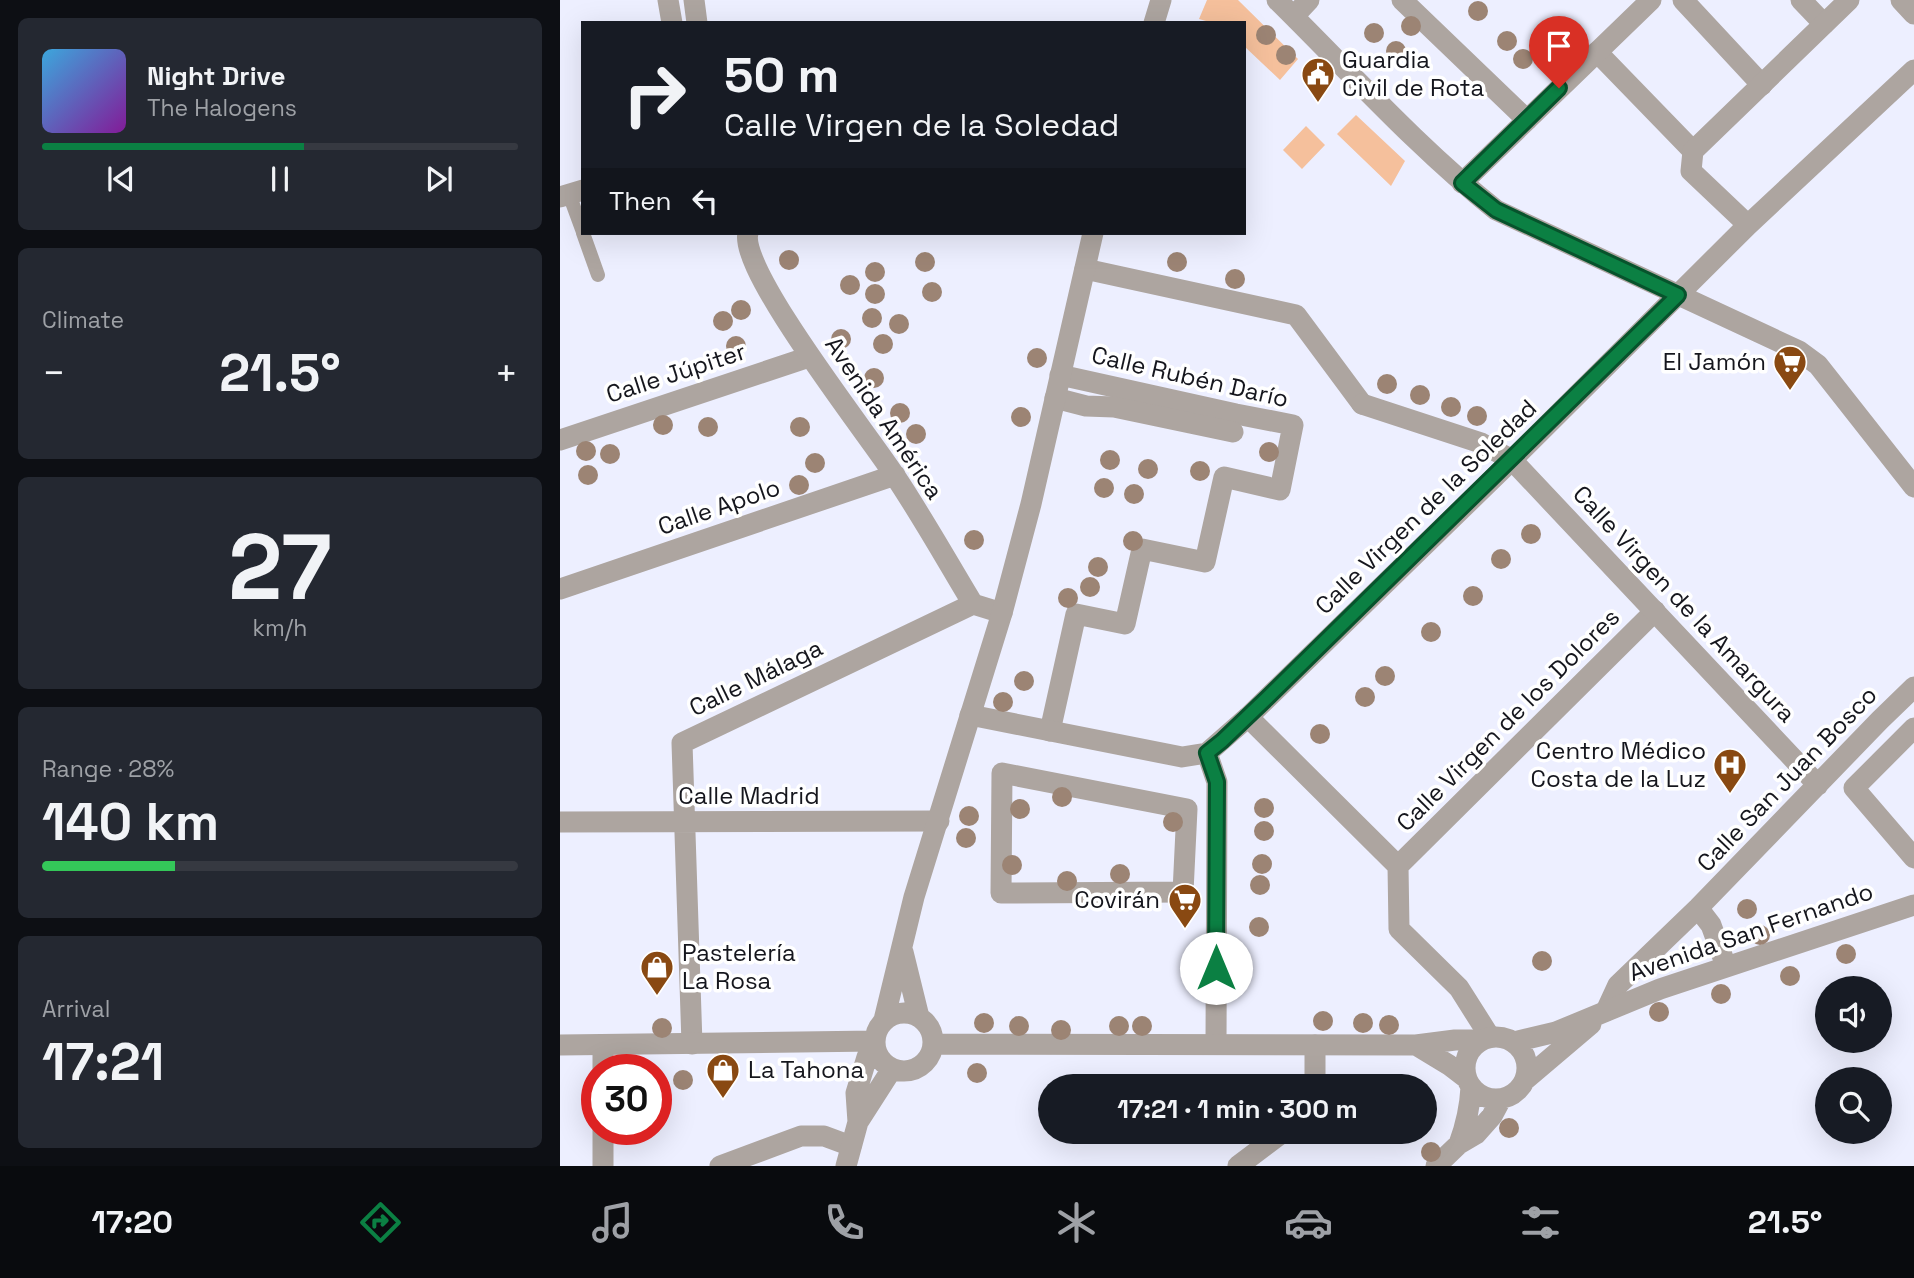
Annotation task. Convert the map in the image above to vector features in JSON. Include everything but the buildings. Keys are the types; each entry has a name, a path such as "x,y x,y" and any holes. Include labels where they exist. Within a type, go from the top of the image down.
{"street":[{"path":"1155,21 1161,0"},
{"path":"1277,0 1462,183 1496,210 1799,351 1818,365 1911,477"},
{"path":"1294,16 1309,0"},
{"path":"1402,0 1527,120"},
{"path":"1683,0 1762,85"},
{"path":"1801,0 1824,24"},
{"path":"1748,225 1691,171 1693,152 1849,0"},
{"path":"1901,0 1914,14"},
{"path":"1462,183 1597,51 1640,4"},
{"path":"670,10 697,6"},
{"path":"1597,51 1693,152"},
{"name":"Calle Virgen de la Soledad","path":"1207,753 1512,460 1748,225 1914,69"},
{"name":"Avenida América","path":"747,235 746,240 761,276 809,357 895,475 973,604"},
{"name":"Calle Rubén Darío","path":"884,1020 914,897 1002,613 1031,504 1093,235"},
{"path":"1085,270 1296,315 1362,404 1481,443 1512,460"},
{"name":"Calle Júpiter","path":"560,440 809,357"},
{"name":"Calle Rubén Darío","path":"1051,731 1076,614 1125,624 1142,549 1205,562 1224,477 1280,490 1293,425 1060,375"},
{"name":"Calle Rubén Darío","path":"1055,398 1086,406 1114,407 1233,432"},
{"name":"Calle Virgen de la Amargura","path":"1512,460 1818,785"},
{"name":"Calle Apolo","path":"560,589 895,475"},
{"path":"973,604 1002,613"},
{"name":"Calle Málaga","path":"692,1044 682,743 973,604"},
{"name":"Calle Virgen de los Dolores","path":"1398,866 1655,611"},
{"name":"Calle San Juan Bosco","path":"1606,1011 1618,985 1698,908 1880,720 1913,690"},
{"path":"970,715 1182,757 1207,753 1217,782 1216,1044"},
{"path":"1248,716 1398,866 1399,929 1459,988 1486,1039"},
{"path":"1914,728 1854,788 1914,858"},
{"path":"1839,763 1914,851"},
{"path":"1002,773 1187,809 1183,892 1000,892 1002,773"},
{"name":"Calle Madrid","path":"560,822 939,821"},
{"name":"Avenida San Fernando","path":"1514,1042 1556,1032 1660,989 1914,905"},
{"name":"Calle San Juan Bosco","path":"1698,908 1711,925 1726,967"},
{"name":"Calle Rubén Darío","path":"902,947 919,1017"},
{"name":"Avenida San Fernando","path":"1525,1080 1606,1011"},
{"path":"901,1013 919,1017 929,1029 933,1044 931,1053 919,1066 911,1070 892,1069 879,1058 875,1046 876,1034 884,1020 892,1015 901,1013"},
{"path":"933,1044 1416,1045 1506,1038 1514,1042 1526,1059 1525,1080 1511,1096 1489,1099 1479,1095 1449,1065 1416,1045"},
{"path":"1459,1144 1470,1106 1465,1069 1469,1052 1486,1039"},
{"path":"560,1045 875,1046"},
{"path":"603,1045 603,1054"},
{"path":"1315,1045 1315,1074"},
{"path":"858,1122 856,1093 867,1057 875,1046"},
{"path":"720,1166 802,1136 824,1136 849,1156 858,1122 892,1069"},
{"path":"1436,1166 1459,1144 1476,1134 1492,1116 1501,1099"},
{"path":"1238,1166 1267,1144"},
{"path":"603,1145 603,1166"}],"lane":[{"path":"571,194 581,226"},
{"path":"584,235 598,275"}],"shaded area":[{"path":"1207,0 1238,0 1298,59 1280,80 1246,48 1246,21 1199,19"},
{"path":"1356,115 1405,161 1391,186 1337,134"},
{"path":"1306,126 1325,145 1302,169 1283,150"}],"place":[{"name":"Guardia Civil de Rota","path":"1318,104"},
{"name":"El Jamón","path":"1790,392"},
{"name":"Centro Médico Costa de la Luz","path":"1730,795"},
{"name":"Covirán","path":"1185,930"},
{"name":"Pastelería La Rosa","path":"657,997"},
{"name":"La Tahona","path":"723,1100"}],"route":[{"path":"1216,968 1217,782 1207,753 1512,460 1678,295 1496,210 1462,183 1559,88"}]}
